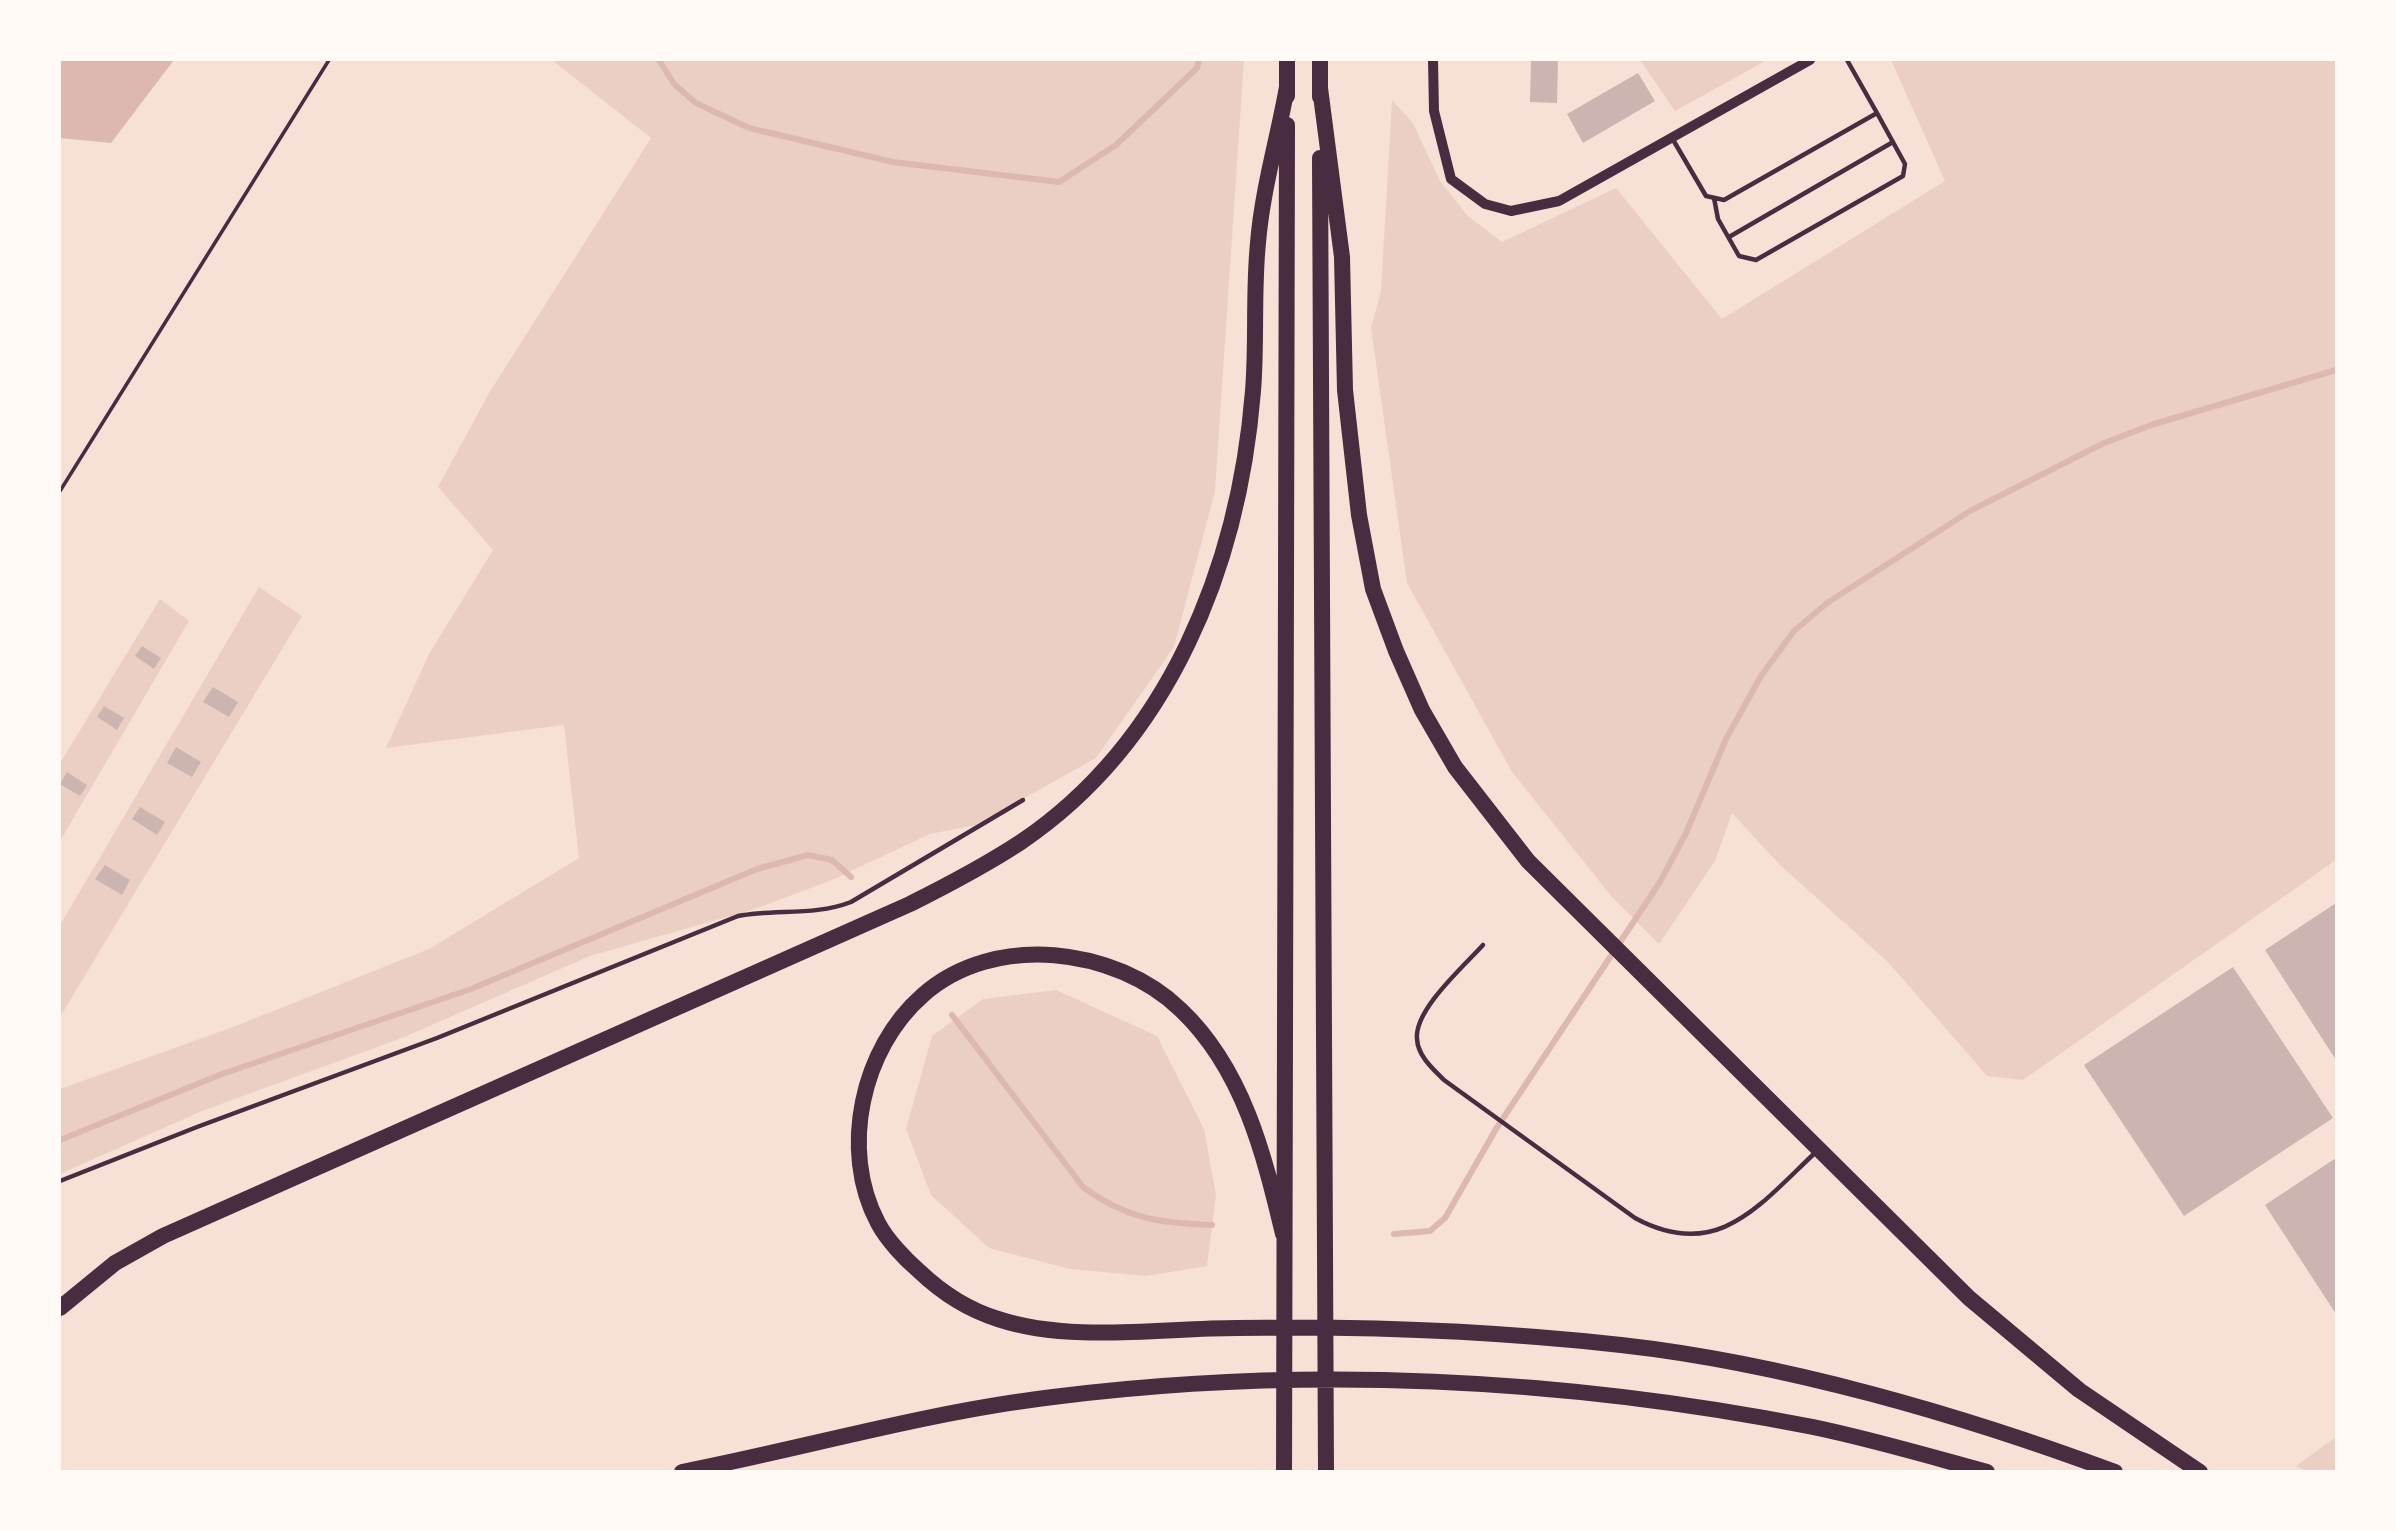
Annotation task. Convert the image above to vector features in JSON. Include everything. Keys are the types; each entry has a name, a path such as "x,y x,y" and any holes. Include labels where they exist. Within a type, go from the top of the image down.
{"highway":[{"path":"1284,1472 1287,60"},
{"path":"1320,60 1325,1472"},
{"path":"60,1308 115,1264 163,1236 910,904 1023,841 1094,779 1149,714 1178,667 1199,626 1226,547 1242,475 1253,392 1258,242 1287,87"},
{"path":"1320,88 1342,257 1345,390 1353,472 1373,589 1422,710 1455,767 1528,860 1969,1298 2079,1391 2200,1472"},
{"path":"1283,1234 1264,1154 1241,1095 1213,1046 1181,1009 1146,983 1099,962 1041,954 1005,957 966,970 925,993 900,1022 872,1063 861,1122 861,1156 868,1197 880,1227 917,1270 956,1300 1000,1320 1055,1330 1120,1332 1240,1327 1411,1331 1625,1345 1724,1361 1826,1382 1970,1424 2115,1472"},
{"path":"682,1472 947,1413 1051,1397 1240,1380 1411,1381 1569,1392 1724,1411 1816,1428 1987,1472"}],"street":[{"path":"1433,60 1434,111 1451,179 1485,204 1511,211 1559,201 1810,60"}],"lane":[{"path":"1714,198 1718,219 1739,256 1756,261 1903,176 1905,164 1847,60"},
{"path":"1672,137 1706,196 1724,200 1877,113"},
{"path":"1729,237 1893,142"},
{"path":"60,1181 437,1038 738,916 771,910 830,910 851,902 1023,800"},
{"path":"1483,944 1424,1012 1417,1027 1416,1041 1428,1064 1477,1104 1634,1218 1658,1231 1682,1235 1724,1230 1744,1219 1820,1148"}],"path":[{"path":"60,491 329,60"}],"shaded area":[{"path":"60,60 174,60 111,143 60,138"},
{"path":"552,60 1244,60 1215,491 1174,647 1096,758 976,825 930,834 832,880 755,909 590,956 402,1038 202,1111 60,1174 60,1089 233,1027 429,949 579,858 564,725 386,748 429,654 493,550 438,487 489,393 651,138"},
{"path":"1640,60 1767,60 1675,111"},
{"path":"1891,60 2336,60 2336,860 2023,1080 1987,1076 1888,962 1779,864 1732,813 1715,861 1659,944 1612,897 1512,772 1407,583 1371,328 1381,291 1392,100 1413,123 1440,181 1468,216 1502,242 1616,188 1722,319 1945,181"},
{"path":"259,587 302,616 60,1017 60,925"},
{"path":"160,599 189,621 60,841 60,763"},
{"path":"1056,990 1157,1036 1204,1129 1216,1195 1207,1266 1146,1276 1070,1269 989,1248 931,1195 906,1129 932,1036 983,999"},
{"path":"2336,1437 2336,1471 2306,1471 2296,1466"}],"building":[{"path":"1531,60 1558,60 1557,103 1530,102"},
{"path":"1638,73 1655,101 1583,143 1567,114"},
{"path":"142,646 161,658 154,669 135,656"},
{"path":"213,687 238,702 229,717 203,702"},
{"path":"104,706 124,718 117,730 97,717"},
{"path":"176,747 201,762 192,777 167,763"},
{"path":"67,772 87,785 80,796 60,784"},
{"path":"140,807 165,822 157,835 132,819"},
{"path":"105,865 130,880 122,895 95,879"},
{"path":"2336,903 2336,1060 2265,950"},
{"path":"2233,967 2333,1118 2184,1216 2084,1065"},
{"path":"2336,1158 2336,1314 2265,1205"}],"waterway":[{"path":"659,60 674,84 696,103 749,128 893,162 1059,182 1116,145 1197,68 1199,60"},
{"path":"1394,1234 1430,1231 1445,1218 1496,1129 1660,882 1686,833 1726,739 1761,676 1794,631 1827,603 1970,511 2102,444 2151,425 2336,370"},
{"path":"60,1140 222,1074 471,989 757,869 808,855 832,860 851,877"},
{"path":"952,1015 1083,1187 1129,1213 1160,1221 1212,1225"}]}
